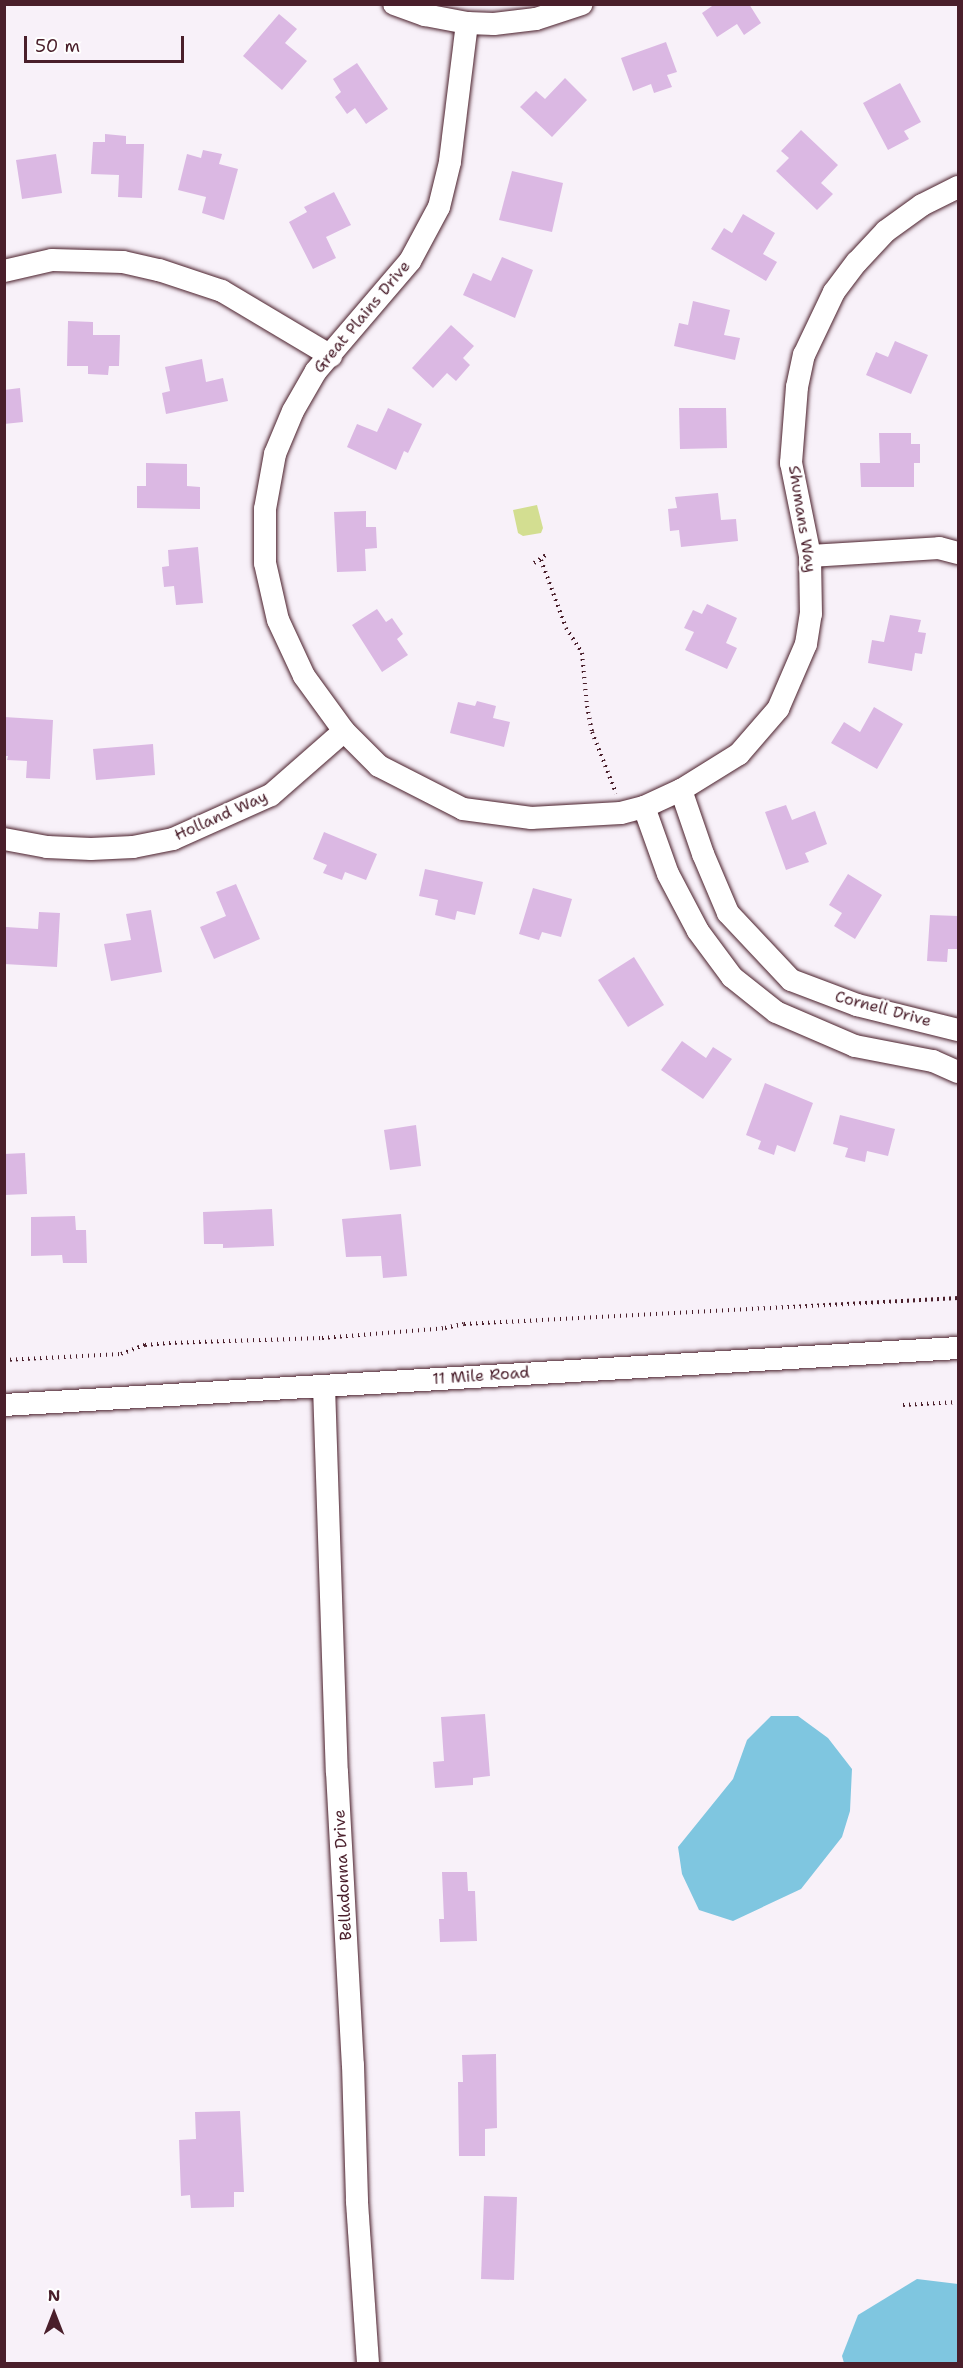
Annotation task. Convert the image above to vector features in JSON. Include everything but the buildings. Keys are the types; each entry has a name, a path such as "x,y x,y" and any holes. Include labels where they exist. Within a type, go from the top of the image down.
{"street":[{"path":"394,4 425,15 467,23 494,24 536,20 582,4"},
{"name":"Great Plains Drive","path":"467,23 450,162 439,207 410,261 331,356 316,370 293,411 275,454 265,509 265,564 278,620 304,676 344,731 379,766 462,809 531,818 621,813 644,807"},
{"name":"Shumans Way","path":"644,807 681,790 739,754 778,710 806,644 812,614 810,556 791,463 797,387 804,355 834,292 856,262 886,231 922,205 958,187"},
{"path":"4,271 52,261 123,262 159,270 222,291 331,356"},
{"path":"810,556 939,548 958,553"},
{"name":"Holland Way","path":"4,838 47,847 91,849 133,847 173,839 271,795 344,731"},
{"name":"Cornell Drive","path":"681,790 703,854 728,913 791,980 856,1005 950,1027 933,1060"},
{"path":"644,807 668,874 698,931 732,977 776,1012 855,1046 933,1060 958,1072"},
{"path":"698,931 728,913"},
{"path":"776,1012 791,980"},
{"name":"11 Mile Road","path":"4,1405 958,1348"},
{"name":"Belladonna Drive","path":"324,1386 337,1772 353,2065 357,2202 368,2364"}],"path":[{"path":"534,563 546,555"},
{"path":"541,560 566,628 585,661 587,706 592,732 603,766 611,777 621,813"},
{"path":"4,1360 121,1354 145,1345 169,1342 322,1338 445,1328 464,1324 958,1298"},
{"path":"903,1405 958,1402"}],"green space":[{"path":"537,505 543,528 541,533 523,536 518,533 513,510"}],"water":[{"path":"771,1716 798,1716 828,1738 852,1769 850,1811 842,1837 801,1889 733,1921 699,1910 682,1874 678,1847 733,1779 747,1740"},
{"path":"917,2279 958,2284 958,2363 844,2363 842,2356 858,2315"}]}
